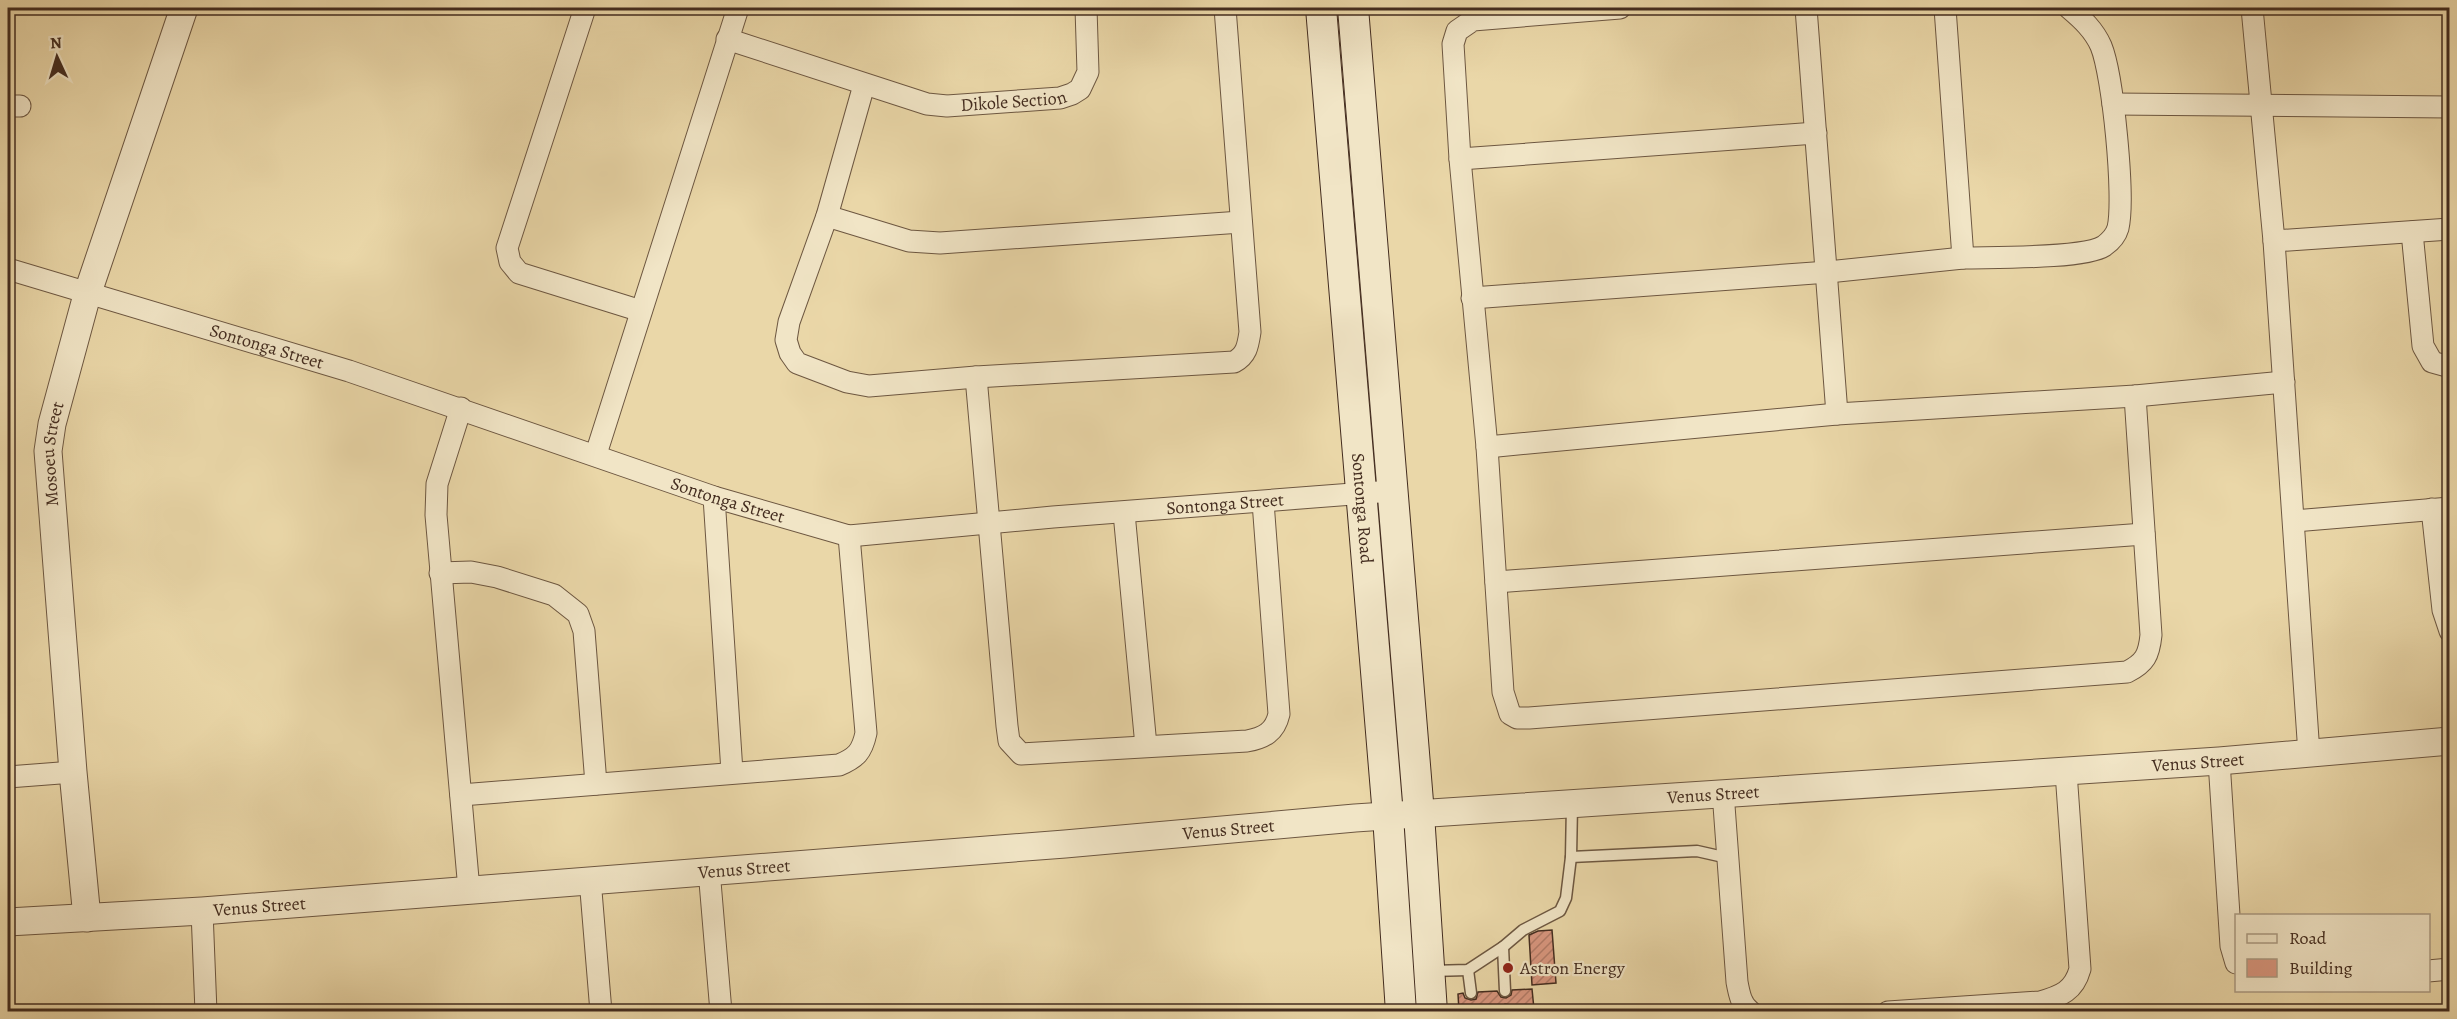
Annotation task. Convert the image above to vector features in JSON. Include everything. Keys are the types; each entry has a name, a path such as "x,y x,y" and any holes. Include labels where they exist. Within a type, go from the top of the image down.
{"main road":[{"name":"Sontonga Road","path":"1321,8 1388,816 1401,1011"},
{"name":"Sontonga Road","path":"1353,8 1419,814 1432,1011"}],"street":[{"name":"Mosoeu Street","path":"87,918 73,772 48,451 52,424 87,295 184,8"},
{"path":"585,8 507,248 510,262 519,273 641,311"},
{"path":"596,454 738,8"},
{"name":"Dikole Section","path":"727,39 864,85 937,106 1060,98 1080,88 1088,72 1086,8"},
{"path":"864,85 827,216 789,322 786,340 790,353 797,363 847,382 869,386 976,377 1234,362 1242,358 1248,347 1250,332 1225,8"},
{"path":"1620,8 1473,20 1461,26 1453,44 1460,159 1487,447 1503,692 1510,714 1517,718 2072,678 2127,672 2140,666 2148,656 2151,635 2135,396"},
{"path":"1806,8 1828,272 1837,414"},
{"path":"1945,8 1964,258"},
{"path":"1472,298 1828,272 1964,258 2078,253 2095,250 2115,236 2119,220 2111,81 2100,44 2086,23 2069,8"},
{"path":"2252,8 2274,241 2308,754"},
{"path":"2113,104 2450,107"},
{"path":"1460,159 1816,133"},
{"path":"827,216 909,241 940,243 1241,222"},
{"path":"2274,241 2450,230"},
{"path":"2412,232 2423,346 2432,362 2450,367"},
{"name":"Sontonga Street","path":"8,269 87,295 349,371 714,496 849,536 1392,491"},
{"path":"976,377 1007,726 1009,741 1014,750 1021,754 1254,740 1271,731 1277,723 1279,714 1263,502"},
{"path":"1487,447 1837,414 2135,396 2284,382"},
{"path":"461,408 437,484 436,515 469,890"},
{"path":"714,496 732,772"},
{"path":"2294,521 2441,508 2443,610 2450,631"},
{"path":"1124,513 1146,746"},
{"path":"1496,582 2144,534"},
{"path":"460,795 839,765 855,758 863,749 866,734 849,536"},
{"path":"440,573 471,572 496,577 554,595 578,614 584,631 596,784"},
{"name":"Venus Street","path":"8,922 202,911 590,879 1065,844 1388,816 1723,792 2066,772 2450,741"},
{"path":"2219,761 2231,946 2235,960"},
{"path":"8,777 73,772"},
{"path":"1888,1011 2040,1002 2063,994 2073,987 2080,969 2066,772"},
{"path":"1723,792 1737,982 1740,996 1746,1008 1751,1011"},
{"path":"709,870 721,1011"},
{"path":"590,879 601,1011"},
{"path":"202,911 206,1011"},
{"path":"2430,971 2450,969"}],"lane":[{"path":"1429,971 1468,970 1503,947 1523,930 1560,910 1566,898 1571,857 1572,804"},
{"path":"1571,857 1696,851 1728,858"},
{"path":"1503,947 1505,990"},
{"path":"1468,970 1471,993"}],"building":[{"path":"1552,930 1556,983 1532,985 1529,935 1538,931"},
{"path":"1532,989 1534,1009 1513,1011 1510,1005 1505,1004 1498,1011 1459,1011 1458,994 1463,993 1465,998 1471,1000 1476,999 1478,992 1497,991 1501,997 1506,998 1511,995 1512,990"}],"place":[{"name":"Astron Energy","path":"1508,968"}]}
